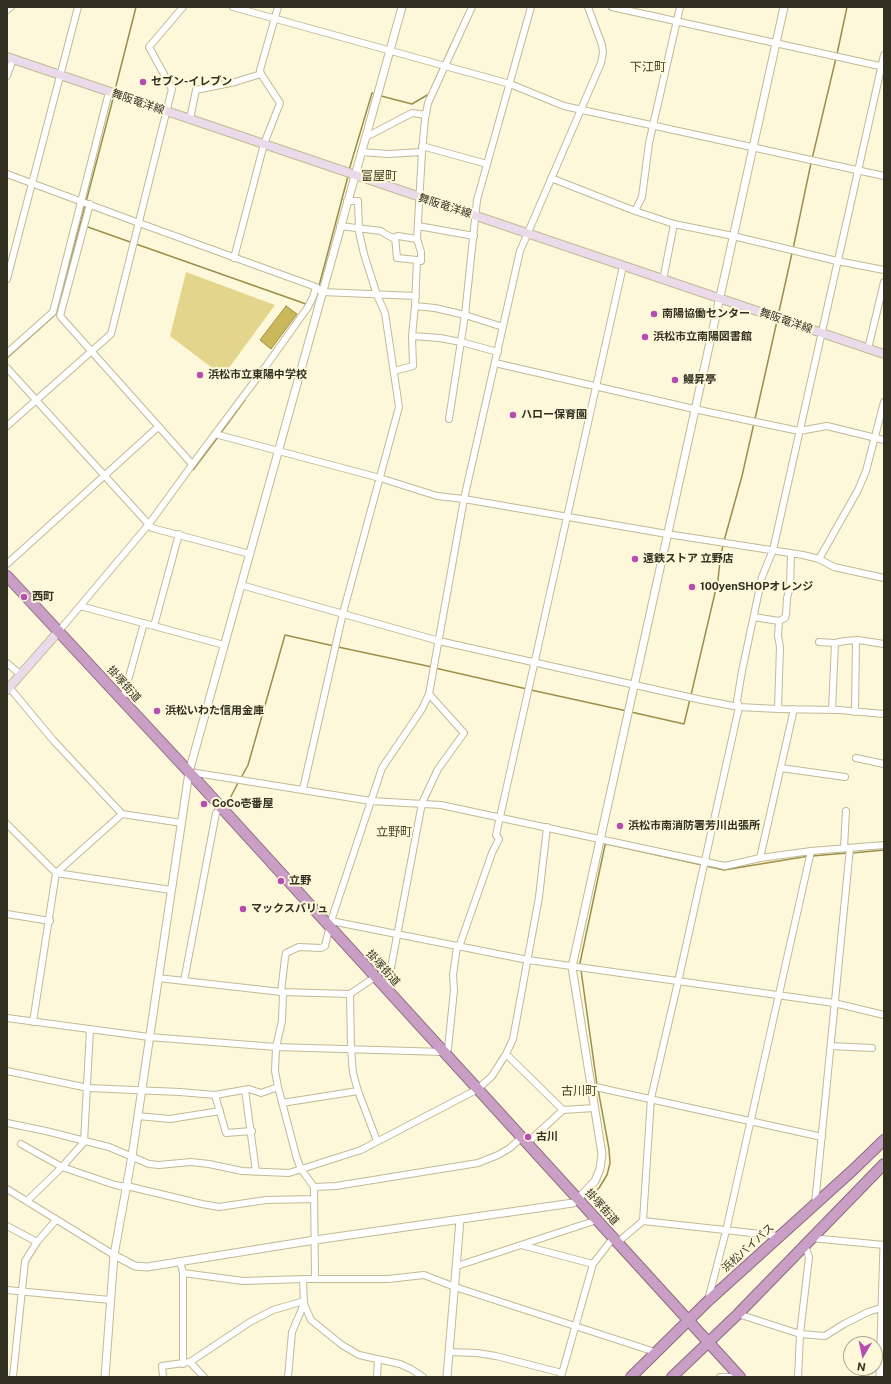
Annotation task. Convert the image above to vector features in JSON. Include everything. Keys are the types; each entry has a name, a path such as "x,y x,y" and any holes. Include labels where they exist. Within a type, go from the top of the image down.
{"highway":[{"name":"掛塚街道","path":"7,576 222,809 331,924 375,976 740,1377"},
{"name":"浜松バイパス","path":"631,1377 708,1301 815,1205 884,1140"},
{"path":"672,1377 738,1314 884,1164"}],"main road":[{"name":"舞阪竜洋線","path":"10,58 884,354"},
{"path":"8,689 59,632"}],"street":[{"path":"7,10 11,7"},
{"path":"7,279 78,7"},
{"path":"7,426 111,334 168,112 172,89 149,47 183,7"},
{"path":"233,7 510,84 564,106 884,176"},
{"path":"234,258 264,144 280,103 261,74 260,70 278,7"},
{"path":"105,1377 114,1255 132,1156 189,772 402,7"},
{"path":"395,237 397,258 421,261 421,252 417,239 422,149 428,103 472,7"},
{"path":"449,419 465,315 477,200 531,7"},
{"path":"316,1279 314,1187 301,1169 297,1159 278,1087 276,1071 276,1047 282,1022 284,958 286,953 299,947 321,948 324,946 382,768 422,709 429,694 464,499 520,251 529,234 551,178 601,63 603,53 602,45 588,7"},
{"path":"612,7 883,66"},
{"path":"635,211 642,197 649,143 680,7"},
{"path":"7,1189 114,1255 135,1266 147,1267 314,1240 573,1203 595,1181 600,1169 602,1154 572,967 784,7"},
{"path":"643,1221 651,1098 739,707 738,701 742,671 762,577 773,550 837,261 883,66 884,55"},
{"path":"7,76 10,58"},
{"path":"190,119 196,90 235,82 261,74"},
{"path":"7,353 53,312 109,92"},
{"path":"366,137 412,113 426,115"},
{"path":"361,152 388,154 422,149 487,164"},
{"path":"7,174 316,287 322,292 416,296"},
{"path":"551,178 635,211 674,224 733,236 837,261 884,270"},
{"path":"303,789 343,613 399,407 385,313 377,295 364,254 359,229 358,201 347,201"},
{"path":"90,204 60,316 192,464"},
{"path":"663,280 674,224"},
{"path":"340,226 382,230 387,235 417,239"},
{"path":"418,226 474,236"},
{"path":"394,371 413,366 412,336 416,296 417,260"},
{"path":"7,1018 149,1037 276,1047 444,1052 448,1049 454,990 453,975 458,947 489,860 499,839 496,835 623,266"},
{"path":"868,349 884,282"},
{"path":"59,632 149,524 304,313 313,297 316,287"},
{"path":"415,306 435,308 465,315 504,327"},
{"path":"412,336 440,338 498,352"},
{"path":"495,363 799,432 827,426 884,440"},
{"path":"7,368 152,528 250,554"},
{"path":"819,559 858,490 866,472 876,438 884,402"},
{"path":"7,564 158,427"},
{"path":"215,434 380,478 437,496 464,499 667,534 804,555 819,559 834,567 884,578"},
{"path":"154,626 179,534"},
{"path":"754,617 779,621 785,618 786,598 790,587 791,553"},
{"path":"241,585 439,641 739,707 832,710 884,714"},
{"path":"80,606 224,645"},
{"path":"778,709 780,648 778,636 779,621"},
{"path":"120,698 124,695 144,623"},
{"path":"855,712 856,640"},
{"path":"819,642 835,643 856,640 884,644"},
{"path":"832,710 835,643"},
{"path":"7,663 21,675"},
{"path":"8,689 122,814 182,822"},
{"path":"387,989 422,803 438,769 464,733 429,694"},
{"path":"760,858 794,709"},
{"path":"856,758 884,764"},
{"path":"781,768 846,777"},
{"path":"189,772 371,801 440,804 600,839 704,864 725,866 760,858 811,851 884,846"},
{"path":"184,981 216,813 222,809"},
{"path":"815,1205 831,1046 847,848 846,811"},
{"path":"33,1022 50,922 56,873 122,814"},
{"path":"7,824 56,873 171,890"},
{"path":"7,1123 109,1147 149,1164 159,1165 191,1162 242,1171 289,1173 360,1150 478,1089 492,1076 506,1054 513,1039 539,897 547,827"},
{"path":"708,1301 726,1231 780,996 811,851"},
{"path":"7,914 50,922"},
{"path":"331,924 572,967 834,1003 884,1015"},
{"path":"158,978 282,993 350,994 375,976"},
{"path":"350,994 353,1073 377,1142"},
{"path":"27,1201 62,1168 84,1142 90,1029"},
{"path":"831,1046 872,1048"},
{"path":"506,1054 563,1110"},
{"path":"7,1070 88,1088 215,1095 249,1089 261,1093 278,1087"},
{"path":"591,1086 751,1120 822,1137"},
{"path":"245,1090 252,1132 256,1172"},
{"path":"282,1103 358,1091"},
{"path":"215,1095 226,1133 252,1132"},
{"path":"314,1187 336,1186 478,1164 524,1140 563,1110 594,1108"},
{"path":"138,1116 170,1119 220,1112"},
{"path":"21,1144 62,1168 115,1185 202,1204 219,1206 266,1200 314,1199"},
{"path":"13,1377 25,1261 37,1242 56,1220"},
{"path":"447,1377 460,1220"},
{"path":"457,1266 597,1220"},
{"path":"449,1352 477,1353 496,1356 561,1375 593,1264 616,1240 643,1221 779,1236"},
{"path":"7,1226 37,1242"},
{"path":"798,1377 800,1334 809,1257 808,1242 884,1245 883,1336"},
{"path":"521,1245 593,1264"},
{"path":"180,1261 183,1272 183,1364"},
{"path":"183,1272 243,1281 388,1279 424,1275 455,1287 655,1352"},
{"path":"303,1279 304,1303 311,1320 342,1345 359,1355 400,1364 423,1377"},
{"path":"7,1290 110,1300"},
{"path":"163,1377 162,1366 190,1362 250,1322 273,1310 304,1303"},
{"path":"288,1377 292,1332 304,1303"},
{"path":"738,1314 800,1334 825,1336 844,1324 868,1312 883,1307"},
{"path":"377,1377 378,1360"},
{"path":"190,1362 204,1377"},
{"path":"720,1377 740,1377"}],"shaded area":[{"path":"186,272 275,305 223,376 170,336"},
{"path":"286,306 297,314 271,349 260,340"}],"waterway":[{"path":"115,90 136,7"},
{"path":"837,54 847,7"},
{"path":"443,63 451,45"},
{"path":"812,159 836,58"},
{"path":"432,87 441,67"},
{"path":"349,170 372,93 375,94"},
{"path":"381,96 412,104 429,94"},
{"path":"86,202 114,95"},
{"path":"793,249 811,163"},
{"path":"319,286 348,176"},
{"path":"7,358 56,314 85,206"},
{"path":"85,226 133,243"},
{"path":"136,244 306,304"},
{"path":"778,316 792,253"},
{"path":"755,419 777,321"},
{"path":"91,355 121,388"},
{"path":"220,434 245,400"},
{"path":"724,541 742,476 754,423"},
{"path":"192,469 193,470 218,437"},
{"path":"691,695 718,580 723,545"},
{"path":"241,778 248,765 285,635 334,646"},
{"path":"338,647 432,667"},
{"path":"435,668 527,689"},
{"path":"531,690 627,711"},
{"path":"631,712 684,724 690,699"},
{"path":"226,806 239,781"},
{"path":"580,966 605,845 607,844 702,865"},
{"path":"852,853 884,850"},
{"path":"812,856 847,853"},
{"path":"706,866 724,870 809,856"},
{"path":"581,970 597,1085"},
{"path":"591,1196 599,1188 607,1175 610,1163 609,1149 598,1089"}],"place":[{"name":"セブン-イレブン","path":"143,82"},
{"name":"南陽協働センター","path":"654,314"},
{"name":"浜松市立南陽図書館","path":"645,337"},
{"name":"浜松市立東陽中学校","path":"200,375"},
{"name":"鰻昇亭","path":"675,380"},
{"name":"ハロー保育園","path":"513,415"},
{"name":"遠鉄ストア 立野店","path":"635,559"},
{"name":"100yenSHOPオレンジ","path":"692,587"},
{"name":"西町","path":"24,597"},
{"name":"浜松いわた信用金庫","path":"157,711"},
{"name":"CoCo壱番屋","path":"204,804"},
{"name":"浜松市南消防署芳川出張所","path":"620,826"},
{"name":"立野","path":"281,881"},
{"name":"マックスバリュ","path":"243,909"},
{"name":"古川","path":"528,1137"}],"district":[{"name":"下江町","path":"648,67"},
{"name":"富屋町","path":"379,176"},
{"name":"立野町","path":"394,832"},
{"name":"古川町","path":"579,1091"}]}
